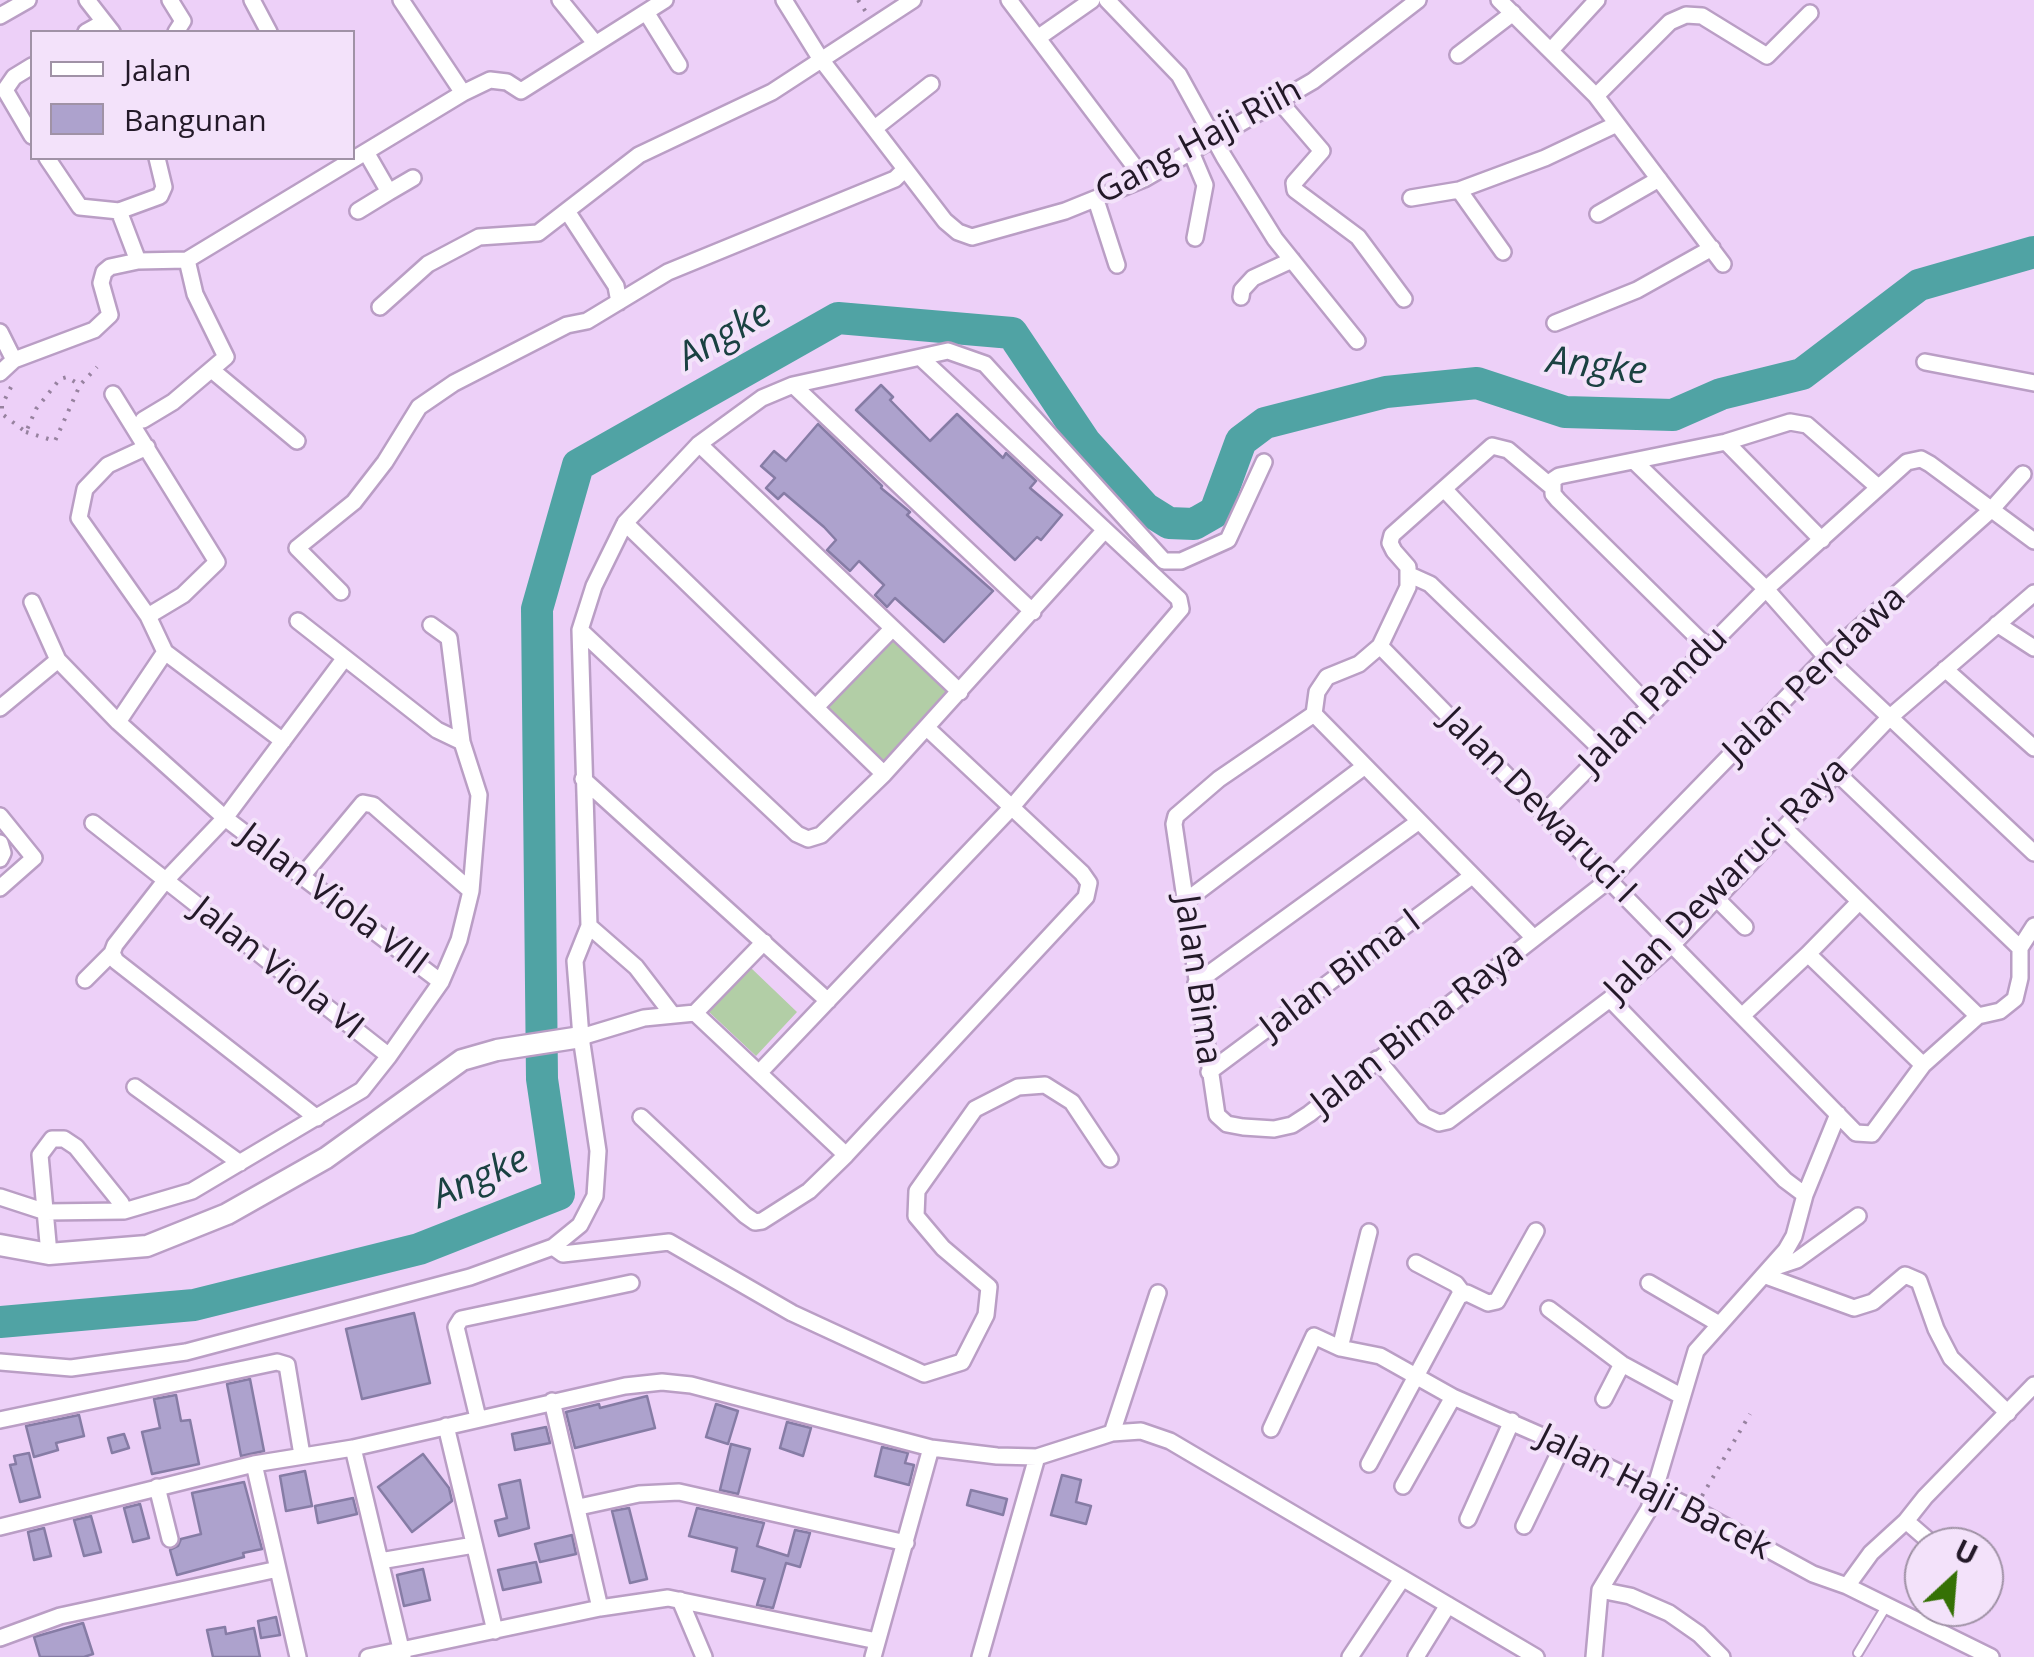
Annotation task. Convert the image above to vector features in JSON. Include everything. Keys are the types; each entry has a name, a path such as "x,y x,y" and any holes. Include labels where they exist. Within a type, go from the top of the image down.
{"street":[{"path":"0,16 28,0"},
{"path":"87,0 108,27"},
{"path":"170,0 183,20 177,30"},
{"path":"252,0 268,30"},
{"path":"401,0 463,93"},
{"path":"560,0 595,44"},
{"path":"355,156 490,80 507,82 521,91 666,0"},
{"path":"341,592 297,548 354,502 419,408 454,383 567,325 588,321 668,272 895,179 906,168 820,58 784,0"},
{"path":"380,307 428,264 479,237 538,234 638,155 772,92 913,0"},
{"path":"1009,0 1144,179"},
{"path":"1040,37 1092,0"},
{"path":"1107,0 1179,75 1275,239 1357,341"},
{"name":"Gang Haji Riih","path":"906,168 958,232 972,237 1096,200 1144,179 1280,102 1418,0"},
{"path":"1500,0 1596,96 1723,264"},
{"path":"1552,49 1597,0"},
{"path":"646,12 678,65"},
{"path":"1458,55 1513,13"},
{"path":"1596,96 1670,22 1686,15 1702,16 1768,56 1810,13"},
{"path":"30,67 14,77 5,90 30,133"},
{"path":"874,128 931,84"},
{"path":"1280,102 1322,152 1294,183 1295,190 1358,236 1404,299"},
{"path":"1411,198 1459,190 1545,158 1618,124"},
{"path":"366,152 389,192"},
{"path":"1192,152 1205,185 1194,238"},
{"path":"48,160 80,207 119,211 160,196 164,187 158,160"},
{"path":"0,372 20,358 94,330 110,315 102,283 110,266 187,260 337,162"},
{"path":"358,211 412,178"},
{"path":"1598,214 1659,178"},
{"path":"1459,190 1503,252"},
{"path":"1096,200 1117,265"},
{"path":"567,210 616,286 619,302"},
{"path":"119,211 138,261"},
{"path":"1556,324 1636,290 1712,248"},
{"path":"142,420 173,402 226,356 195,294 187,260"},
{"path":"1241,297 1253,278 1292,260"},
{"path":"0,332 20,358"},
{"path":"0,1362 71,1368 186,1352 470,1277 553,1248 580,1225 595,1196 598,1151 576,1038 575,960 589,926 580,630 594,586 625,524 699,444 762,398 793,386 948,351 985,364 1164,561 1181,561 1228,540 1264,462"},
{"path":"759,1073 1011,808 1181,609 1179,599 921,358"},
{"path":"1925,362 2034,383"},
{"path":"213,371 297,441"},
{"path":"793,386 1033,612"},
{"path":"113,394 217,562 183,595 148,616"},
{"path":"1553,484 1559,476 1726,442 1790,422 1807,425 1878,487"},
{"path":"1726,442 1822,540"},
{"path":"699,444 960,692"},
{"path":"1314,714 1317,692 1327,678 1359,664 1380,646 1408,587 1408,567 1390,543 1392,535 1484,452 1499,446 1553,484 1558,500 1707,646"},
{"path":"146,448 108,465 85,488 79,518 148,616 165,652 283,741"},
{"name":"Jalan Pandu","path":"1543,814 1707,646 1907,462 1921,458 1992,510"},
{"path":"1634,462 1766,589 1889,718 2034,854"},
{"name":"Jalan Pendawa","path":"1610,880 1826,656 1992,510 2023,474"},
{"path":"1445,490 1649,706"},
{"path":"1992,510 2034,542"},
{"path":"625,524 884,774"},
{"path":"580,630 797,834 808,839 821,835 884,774 1104,531"},
{"path":"1410,576 1430,584 1604,752"},
{"name":"Jalan Dewaruci Raya","path":"1378,1059 1424,1116 1439,1123 1448,1121 1610,1000 1674,942 1889,718 2034,593"},
{"name":"Jalan Viola VIII","path":"32,602 58,660 118,722 225,818 441,982"},
{"path":"298,621 437,730 462,742"},
{"path":"1997,624 2034,648"},
{"path":"0,1197 46,1212 124,1211 192,1192 362,1090 389,1056 441,982 459,940 471,890 479,795 462,742 449,638 431,625"},
{"path":"817,706 891,630"},
{"name":"Jalan Dewaruci I","path":"1380,646 1856,1132 1872,1134 1923,1065"},
{"path":"118,722 165,652"},
{"path":"85,980 112,953 165,881 225,818 344,659"},
{"path":"0,708 58,660"},
{"path":"1946,669 2034,748"},
{"name":"Jalan Bima Raya","path":"1314,714 1534,938"},
{"name":"Jalan Bima","path":"1244,1127 1227,1124 1217,1115 1174,824 1176,816 1219,780 1314,714"},
{"path":"640,1117 755,1222 762,1221 809,1191 846,1155 1086,897 1088,883 1082,873 927,728"},
{"path":"1187,900 1366,766"},
{"path":"1837,773 2020,955 2034,975"},
{"path":"584,778 828,1001"},
{"path":"303,875 363,803 373,805 471,890"},
{"path":"0,816 34,858 0,888"},
{"path":"1196,983 1418,822"},
{"name":"Jalan Viola VI","path":"94,823 389,1056"},
{"path":"1784,828 1978,1016"},
{"name":"Jalan Bima I","path":"1209,1072 1472,876"},
{"name":"Jalan Bima Raya","path":"1244,1127 1274,1129 1292,1125 1610,880"},
{"path":"1716,898 1745,927"},
{"path":"1742,1016 1859,902"},
{"path":"589,926 636,967 672,1014"},
{"path":"1808,954 1923,1065 1978,1016 2000,1011 2015,999 2020,955 2034,926"},
{"path":"0,1245 49,1254 147,1246 227,1214 326,1158 462,1060 497,1050 576,1038 644,1018 696,1013 764,942"},
{"path":"112,953 116,961 317,1118"},
{"path":"1610,1000 1785,1180 1805,1195"},
{"path":"696,1013 846,1155"},
{"path":"553,1248 564,1254 669,1242 792,1313 924,1374 962,1362 986,1315 989,1287 943,1248 916,1216 917,1191 975,1110 1018,1087 1045,1085 1072,1102 1110,1158"},
{"path":"135,1088 240,1163"},
{"path":"1594,1657 1600,1590 1649,1510 1696,1351 1769,1272 1794,1236 1805,1195 1838,1114"},
{"path":"49,1254 40,1155 52,1139 64,1139 76,1147 124,1211"},
{"path":"1769,1272 1797,1260 1858,1216"},
{"path":"1416,1263 1456,1284 1462,1292 1488,1304 1497,1302 1536,1231"},
{"path":"1340,1348 1370,1232"},
{"path":"1769,1272 1854,1308 1872,1302 1905,1276 1919,1281 1951,1358 2008,1413"},
{"path":"478,1418 456,1327 461,1319 631,1283"},
{"path":"1650,1283 1719,1324"},
{"path":"1369,1464 1462,1292"},
{"path":"1112,1432 1158,1293"},
{"path":"1548,1309 1622,1364 1681,1396"},
{"name":"Jalan Haji Bacek","path":"1271,1429 1314,1336 1340,1348 1380,1356 1454,1397 1564,1445 1694,1508 1787,1561 1848,1586 1991,1657"},
{"path":"0,1420 277,1362 287,1365 302,1455"},
{"path":"1604,1399 1622,1364"},
{"path":"0,1526 254,1464 354,1448 552,1401 662,1382 692,1385 932,1448 1037,1458 1112,1432 1140,1431 1170,1441 1536,1657"},
{"path":"1848,1586 1871,1554 2034,1384"},
{"path":"1403,1486 1454,1397"},
{"path":"552,1401 600,1608"},
{"path":"1468,1520 1512,1421"},
{"path":"446,1426 494,1630"},
{"path":"1524,1526 1564,1445"},
{"path":"354,1448 402,1654"},
{"path":"368,1657 402,1654 494,1630 657,1598 680,1600 875,1649 932,1448"},
{"path":"980,1657 1037,1458"},
{"path":"254,1464 298,1657"},
{"path":"157,1487 170,1539"},
{"path":"578,1507 650,1492 680,1492 906,1543"},
{"path":"1906,1521 1913,1527"},
{"path":"380,1561 474,1545"},
{"path":"0,1638 60,1616 278,1568"},
{"path":"1350,1657 1402,1578"},
{"path":"1600,1590 1630,1596 1669,1613 1699,1634 1722,1657"},
{"path":"680,1600 704,1657"},
{"path":"1416,1657 1448,1605"}],"lane":[{"path":"1858,1653 1887,1605"}],"path":[{"path":"20,358 1,409 26,432 55,441 80,385 98,367"},
{"path":"26,432 36,409 60,379 67,377 80,385"},
{"path":"1694,1508 1750,1414"}],"green space":[{"path":"891,637 949,691 882,766 825,706"},
{"path":"750,967 797,1012 756,1056 708,1011"}],"building":[{"path":"881,385 893,397 890,400 930,441 957,414 1003,458 1006,453 1036,481 1030,488 1062,515 1041,540 1037,537 1015,560 856,410"},
{"path":"818,424 910,512 907,515 993,591 944,642 895,598 887,607 875,595 884,585 859,561 850,571 827,550 836,540 824,527 784,493 778,499 766,488 775,478 761,466 774,451 786,461"},
{"path":"414,1313 430,1383 362,1399 346,1329"},
{"path":"250,1379 264,1451 241,1456 227,1384"},
{"path":"176,1395 181,1421 190,1420 199,1464 152,1474 142,1432 160,1428 154,1399"},
{"path":"647,1396 655,1428 575,1448 566,1412"},
{"path":"716,1404 738,1411 728,1444 706,1437"},
{"path":"79,1415 84,1436 56,1443 58,1450 34,1457 26,1426"},
{"path":"787,1422 811,1428 803,1456 780,1448"},
{"path":"546,1427 550,1443 515,1450 512,1434"},
{"path":"124,1434 129,1448 112,1453 108,1438"},
{"path":"731,1444 750,1449 738,1494 720,1490"},
{"path":"882,1447 908,1453 905,1463 914,1465 909,1485 875,1476"},
{"path":"29,1453 40,1497 20,1502 10,1465 16,1464 14,1456"},
{"path":"423,1454 449,1488 452,1501 412,1532 378,1487"},
{"path":"305,1471 312,1506 286,1511 280,1476"},
{"path":"1062,1475 1081,1480 1076,1502 1091,1506 1086,1524 1051,1515"},
{"path":"520,1480 529,1528 499,1536 495,1521 507,1518 499,1485"},
{"path":"244,1482 262,1549 177,1575 170,1550 181,1539 201,1534 192,1493"},
{"path":"971,1490 1007,1499 1003,1515 967,1505"},
{"path":"353,1498 357,1514 318,1523 315,1506"},
{"path":"140,1504 149,1538 133,1542 124,1508"},
{"path":"629,1508 647,1579 630,1583 612,1511"},
{"path":"697,1508 764,1523 757,1546 788,1556 795,1530 810,1533 800,1567 786,1563 773,1608 757,1605 765,1579 732,1571 737,1548 689,1536"},
{"path":"91,1516 101,1552 84,1556 74,1520"},
{"path":"44,1528 51,1556 34,1560 28,1532"},
{"path":"572,1535 576,1554 540,1562 535,1544"},
{"path":"536,1562 541,1582 503,1590 498,1570"},
{"path":"423,1569 430,1600 404,1606 397,1575"},
{"path":"276,1617 280,1635 261,1638 258,1621"},
{"path":"83,1623 93,1654 40,1657 34,1637"},
{"path":"225,1627 226,1634 254,1628 260,1657 213,1657 207,1630"}],"waterway":[{"name":"Angke","path":"0,1322 194,1305 419,1249 559,1194 542,1079 537,609 578,465 838,318 1012,333 1085,442 1145,508 1169,523 1194,524 1215,512 1241,441 1265,423 1386,392 1477,383 1565,412 1673,415 1721,394 1802,374 1919,285 2034,252"}]}
